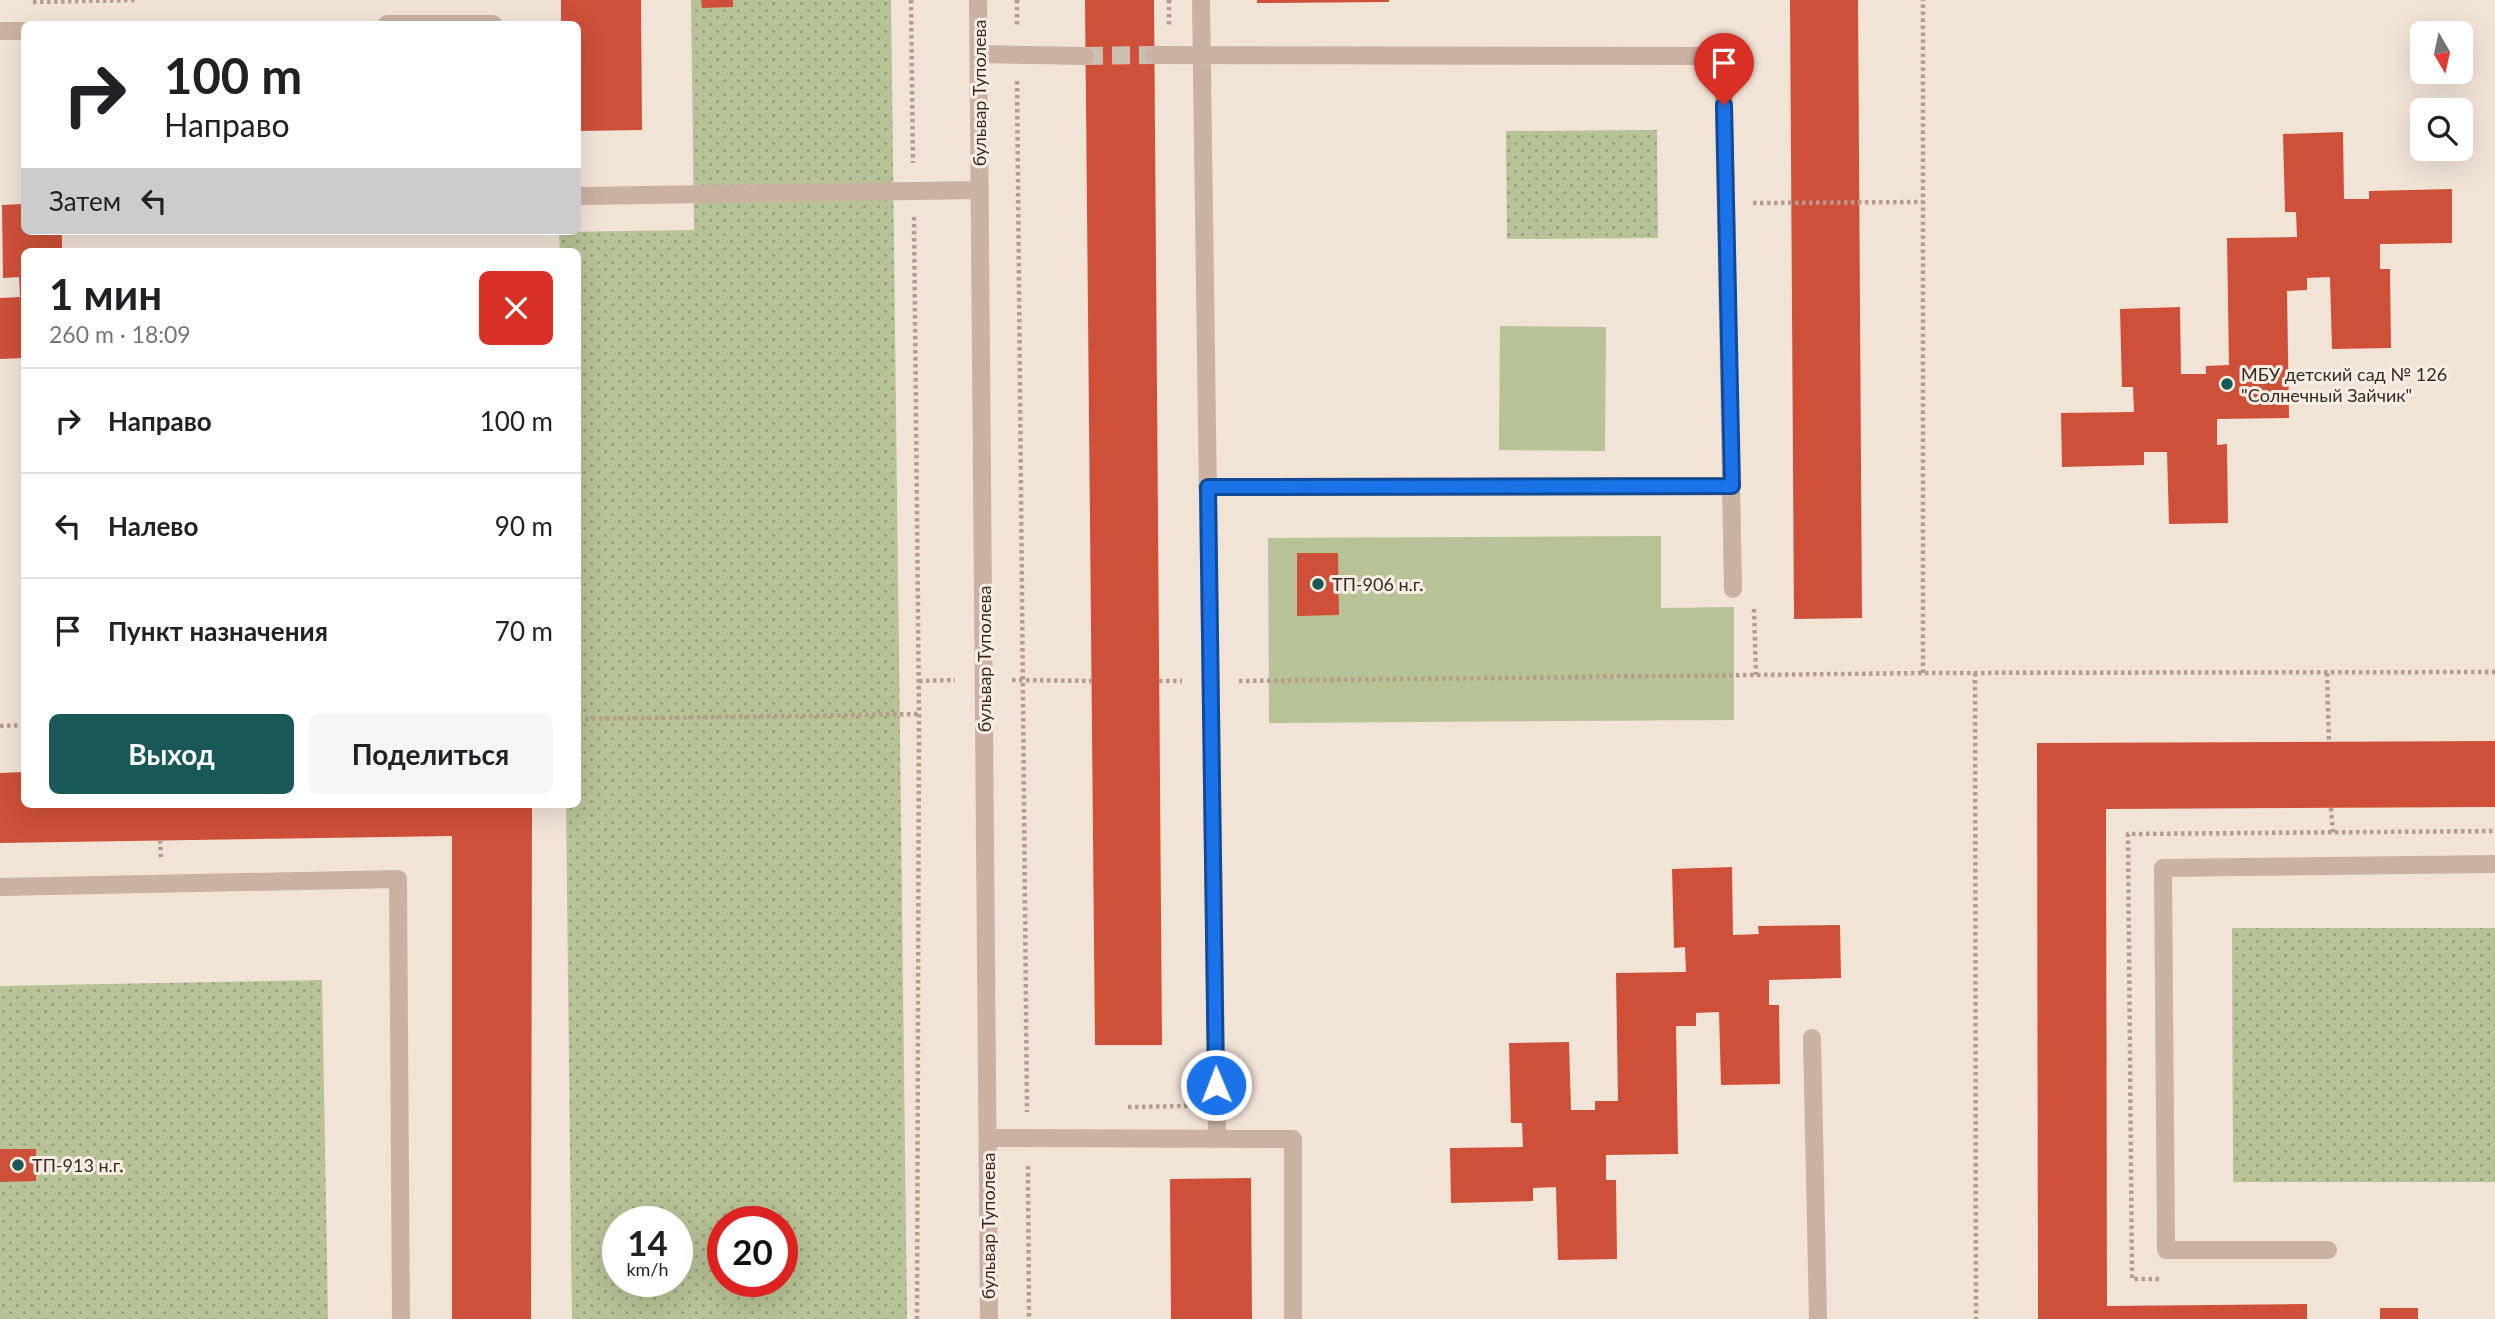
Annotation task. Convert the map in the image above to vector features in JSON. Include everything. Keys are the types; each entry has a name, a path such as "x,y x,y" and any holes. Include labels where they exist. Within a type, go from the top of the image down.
{"street":[{"name":"бульвар Туполева","path":"978,0 989,1319"},
{"path":"1200,0 1217,1138"},
{"path":"0,31 21,31"},
{"path":"979,54 1085,56"},
{"path":"1162,55 1723,56 1733,589"},
{"path":"581,197 980,190"},
{"path":"1208,487 1732,486"},
{"path":"2328,1250 2166,1250 2163,868 2495,864"},
{"path":"0,887 398,879 401,1319"},
{"path":"1812,1038 1818,1319"},
{"path":"988,1138 1293,1139 1293,1319"}],"path":[{"path":"27,2 137,0"},
{"path":"911,0 919,714 917,1319"},
{"path":"1017,0 1029,1319"},
{"path":"1162,55 1169,0"},
{"path":"1923,0 1923,673"},
{"path":"1745,203 1923,202"},
{"path":"1754,605 1756,675"},
{"path":"1179,667 1180,695"},
{"path":"1210,681 1923,673 2495,673"},
{"path":"1975,673 1976,1319"},
{"path":"2327,673 2329,742"},
{"path":"581,719 919,714"},
{"path":"0,726 21,725"},
{"path":"2331,808 2333,832"},
{"path":"2171,1279 2132,1279 2127,834 2495,831"},
{"path":"1120,1107 1186,1106 1186,1093"},
{"path":"1027,1107 1040,1107"}],"green space":[{"path":"691,0 891,0 907,1319 572,1319 566,808 581,808 581,248 560,248 559,235 581,235 581,232 694,230"},
{"path":"1657,130 1658,238 1507,239 1506,131"},
{"path":"1500,326 1606,327 1605,451 1499,450"},
{"path":"1661,536 1661,608 1734,607 1734,720 1269,723 1268,538"},
{"path":"2232,928 2495,928 2495,1182 2233,1182"},
{"path":"322,980 328,1319 0,1319 0,986"}],"building":[{"path":"561,0 641,0 642,130 581,131 581,21 561,21"},
{"path":"701,0 733,0 733,7 702,8"},
{"path":"1085,0 1154,0 1162,1045 1095,1045"},
{"path":"1257,0 1389,0 1389,2 1257,3"},
{"path":"1790,0 1858,0 1862,618 1794,619"},
{"path":"2343,132 2344,199 2369,199 2369,191 2452,189 2452,243 2380,244 2380,269 2390,269 2391,348 2332,349 2330,277 2307,278 2307,290 2287,291 2289,418 2217,419 2217,445 2227,444 2228,523 2169,524 2167,452 2144,452 2144,465 2062,467 2061,413 2134,412 2133,387 2122,387 2120,309 2180,307 2181,374 2206,374 2206,366 2229,365 2227,238 2297,237 2296,212 2285,212 2283,134"},
{"path":"21,204 21,235 62,235 62,248 21,248 21,358 0,359 0,298 20,297 19,277 3,278 2,205"},
{"name":"ТП-906 н.г.","path":"1297,553 1338,553 1339,615 1297,616"},
{"path":"2495,741 2495,807 2106,809 2107,1306 2307,1304 2307,1319 2038,1319 2037,743"},
{"path":"21,772 21,808 532,808 531,1319 452,1319 452,836 0,843 0,773"},
{"path":"1732,867 1733,935 1759,934 1758,926 1840,925 1841,978 1769,980 1769,1005 1779,1005 1780,1084 1721,1085 1719,1012 1696,1013 1696,1026 1676,1026 1678,1154 1606,1155 1606,1180 1616,1180 1617,1259 1558,1260 1556,1187 1533,1188 1533,1201 1451,1203 1450,1148 1523,1147 1522,1123 1511,1123 1509,1043 1569,1042 1571,1110 1595,1110 1595,1101 1618,1101 1616,973 1686,972 1685,947 1674,948 1672,869"},
{"name":"ТП-913 н.г.","path":"0,1149 36,1149 36,1181 0,1182"},
{"path":"1251,1178 1252,1319 1171,1319 1170,1179"},
{"path":"2380,1308 2418,1308 2418,1319 2380,1319"}],"tunnel":[{"path":"1085,56 1154,55"}],"place":[{"name":"МБУ детский сад № 126 \"Cолнечный Зайчик\"","path":"2227,384"},
{"name":"ТП-906 н.г.","path":"1318,584"},
{"name":"ТП-913 н.г.","path":"18,1165"}],"route":[{"path":"1216,1085 1208,487 1732,486 1724,105"}]}
